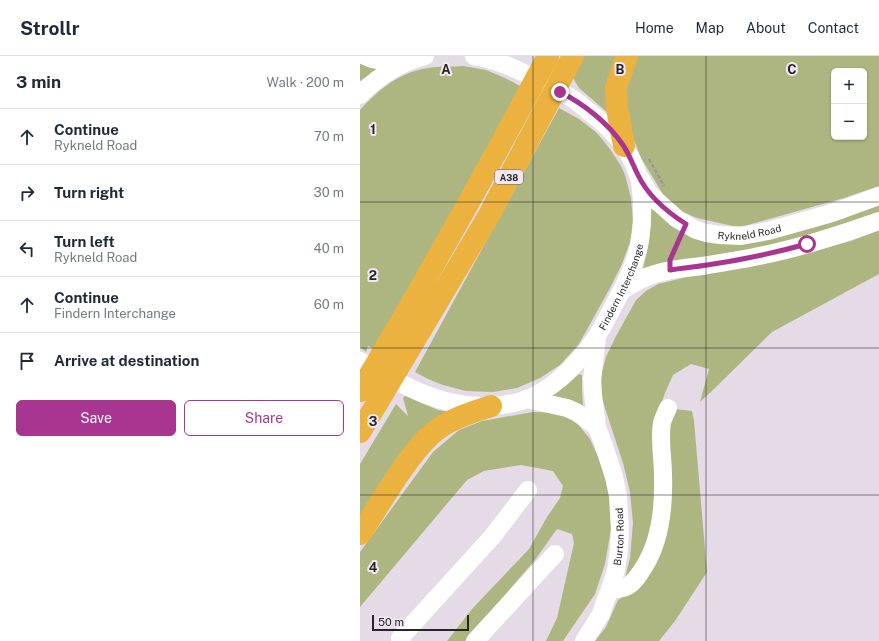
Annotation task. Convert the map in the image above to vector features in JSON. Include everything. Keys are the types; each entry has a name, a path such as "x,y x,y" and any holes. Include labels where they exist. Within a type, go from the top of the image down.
{"highway":[{"name":"A38","path":"360,391 426,279 496,154 548,56"},
{"name":"A38","path":"360,432 488,217 573,56"},
{"path":"624,146 617,108 616,87 627,56"},
{"path":"360,534 387,491 414,453 438,428 491,406"}],"street":[{"path":"365,56 400,65"},
{"path":"360,95 387,73 400,65 425,56"},
{"name":"Findern Interchange","path":"360,361 409,388 450,402 491,406 508,404 527,399 538,394 561,378 598,335 634,264 641,236 642,208 638,176 634,164 624,146 607,126 573,99 523,72 499,62 474,56"},
{"name":"Rykneld Road","path":"638,176 649,193 665,209 696,230 720,235 741,236 768,231 832,213 879,196"},
{"path":"622,290 650,275 670,270 732,261 783,251 832,237 879,221"},
{"name":"Burton Road","path":"584,641 601,614 610,590 616,570 620,530 618,496 614,477 597,427 593,394 592,379 598,335"},
{"path":"527,399 567,408 576,412 597,427"},
{"path":"610,590 624,588 632,583 649,558 657,537 661,518 663,476 661,431 662,421 668,408"},
{"path":"402,641 400,638 492,536 528,490"},
{"path":"475,641 555,554"}],"path":[{"path":"648,156 666,189"},
{"path":"670,270 670,260 686,224"}],"green space":[{"path":"584,56 622,56 608,113 579,88 573,78"},
{"path":"634,56 879,56 879,186 844,198 744,226 733,226 697,218 683,212 664,196 641,158 632,135 624,91"},
{"path":"360,62 377,69 360,81"},
{"path":"463,66 486,70 522,87 375,349 368,346 366,352 360,347 360,110 385,86 404,75 425,68"},
{"path":"559,108 579,119 597,133 610,149 625,175 631,198 633,221 630,242 622,264 579,344 560,365 540,378 517,388 493,392 466,391 443,385 428,379 415,372"},
{"path":"879,204 879,212 794,240 744,251 643,269 651,223 650,208 694,237"},
{"path":"879,230 879,274 772,332 700,402 709,369 691,364 673,375 657,416 659,457 650,543 624,582 630,558 633,523 630,492 623,463 602,399 601,385 602,372 606,357 636,300 646,291 658,284 783,259 851,241"},
{"path":"579,374 582,375 583,406 552,397 553,395"},
{"path":"405,396 438,410 449,412 425,429 420,430 360,518 360,464 396,404 408,416 403,398"},
{"path":"675,409 692,411 694,421 707,572 675,621 659,641 595,641 606,627 618,600 644,583 654,566 670,418"},
{"path":"533,412 564,413 576,422 590,439 600,461 611,493 611,529 605,564 595,594 563,641 546,641 557,618 574,543 572,534 557,529 535,560 465,641 447,641 472,609 529,549 547,517 560,498 563,486 553,471 521,465 484,471 467,480 360,607 360,552 433,452 459,430 482,421"}],"route":[{"path":"560,92 573,99 616,135 624,146 634,164 638,176 649,193 665,209 686,224 670,260 670,270 760,256 807,244"}]}
